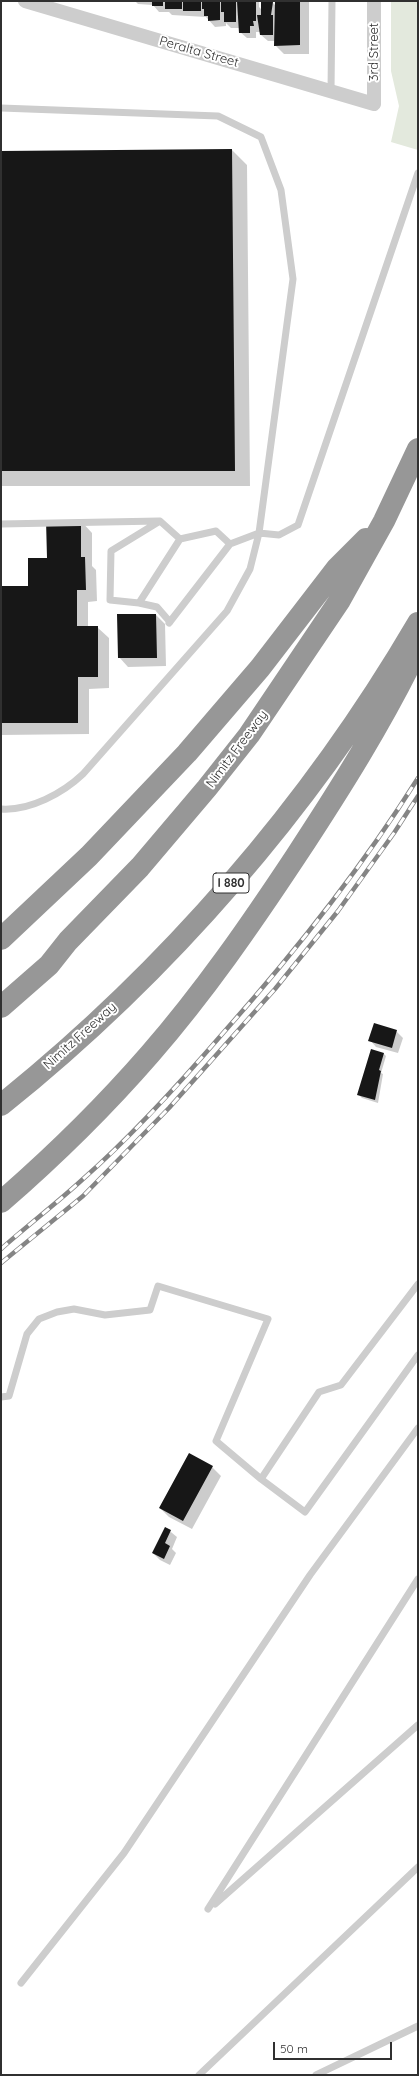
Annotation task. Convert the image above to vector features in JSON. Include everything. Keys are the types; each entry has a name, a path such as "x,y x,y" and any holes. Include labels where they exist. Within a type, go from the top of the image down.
{"highway":[{"name":"Nimitz Freeway","path":"1,1007 49,964 68,941 140,867 207,788 266,712 340,600 384,521 418,449"},
{"path":"1,939 79,866 183,758 260,668 337,568 384,521"},
{"name":"Nimitz Freeway","path":"1,1105 60,1056 116,1003 161,959 231,883 275,830 334,752 377,689 418,623"},
{"path":"1,1202 51,1158 102,1106 150,1054 208,982 269,896 347,778 377,727 418,648"}],"street":[{"name":"Peralta Street","path":"25,1 374,104"},
{"name":"3rd Street","path":"374,1 374,104"}],"lane":[{"path":"331,91 332,1"},
{"path":"1,108 218,116 261,137 281,190 293,279 259,533 250,569 227,612 69,788 29,805 1,809"},
{"path":"160,521 111,551 110,600 139,603 157,607 169,623 230,544 259,533 279,535 298,526 418,173"},
{"path":"1,524 160,521 180,539"},
{"path":"139,603 180,539 216,531 230,544"},
{"path":"261,1479 319,1392 341,1385 418,1284"},
{"path":"1,1397 9,1396 27,1334 39,1319 57,1312 74,1309 105,1315 150,1310 158,1286 268,1319 216,1441 261,1479 305,1512 418,1355"},
{"path":"21,1983 124,1853 310,1575 418,1428"},
{"path":"418,1579 208,1909 418,1725"},
{"path":"200,2075 418,1867"},
{"path":"316,2075 418,2026"}],"shaded area":[{"path":"391,1 418,1 418,150 391,142 399,106 391,71"}],"building":[{"path":"152,1 163,1 163,6 152,6"},
{"path":"165,1 182,1 182,9 165,9"},
{"path":"183,1 201,1 201,11 183,11"},
{"path":"202,1 220,1 220,20 208,21 208,16 204,16"},
{"path":"221,1 236,1 236,22 224,22 224,12 221,12"},
{"path":"237,1 256,2 256,21 253,21 254,26 250,26 250,33 239,33"},
{"path":"275,1 300,1 300,45 274,46"},
{"path":"261,2 273,2 271,15 273,15 273,35 260,35 257,15 261,15"},
{"path":"232,149 235,471 1,471 1,151"},
{"path":"46,520 81,520 81,557 85,557 86,590 77,590 77,626 98,626 98,677 78,677 78,723 1,723 1,586 28,586 28,558 47,558"},
{"path":"117,614 156,614 157,658 118,658"},
{"path":"374,1023 397,1030 392,1048 368,1041"},
{"path":"371,1049 384,1053 379,1070 381,1071 375,1100 357,1095"},
{"path":"189,1453 213,1466 183,1521 159,1508"},
{"path":"165,1527 171,1530 165,1543 170,1546 164,1559 152,1553"}],"railway":[{"path":"1,1249 102,1162 156,1108 191,1070 302,940 374,845 418,778"},
{"path":"1,1263 83,1196 169,1108 275,989 338,911 394,833 418,796"}]}
